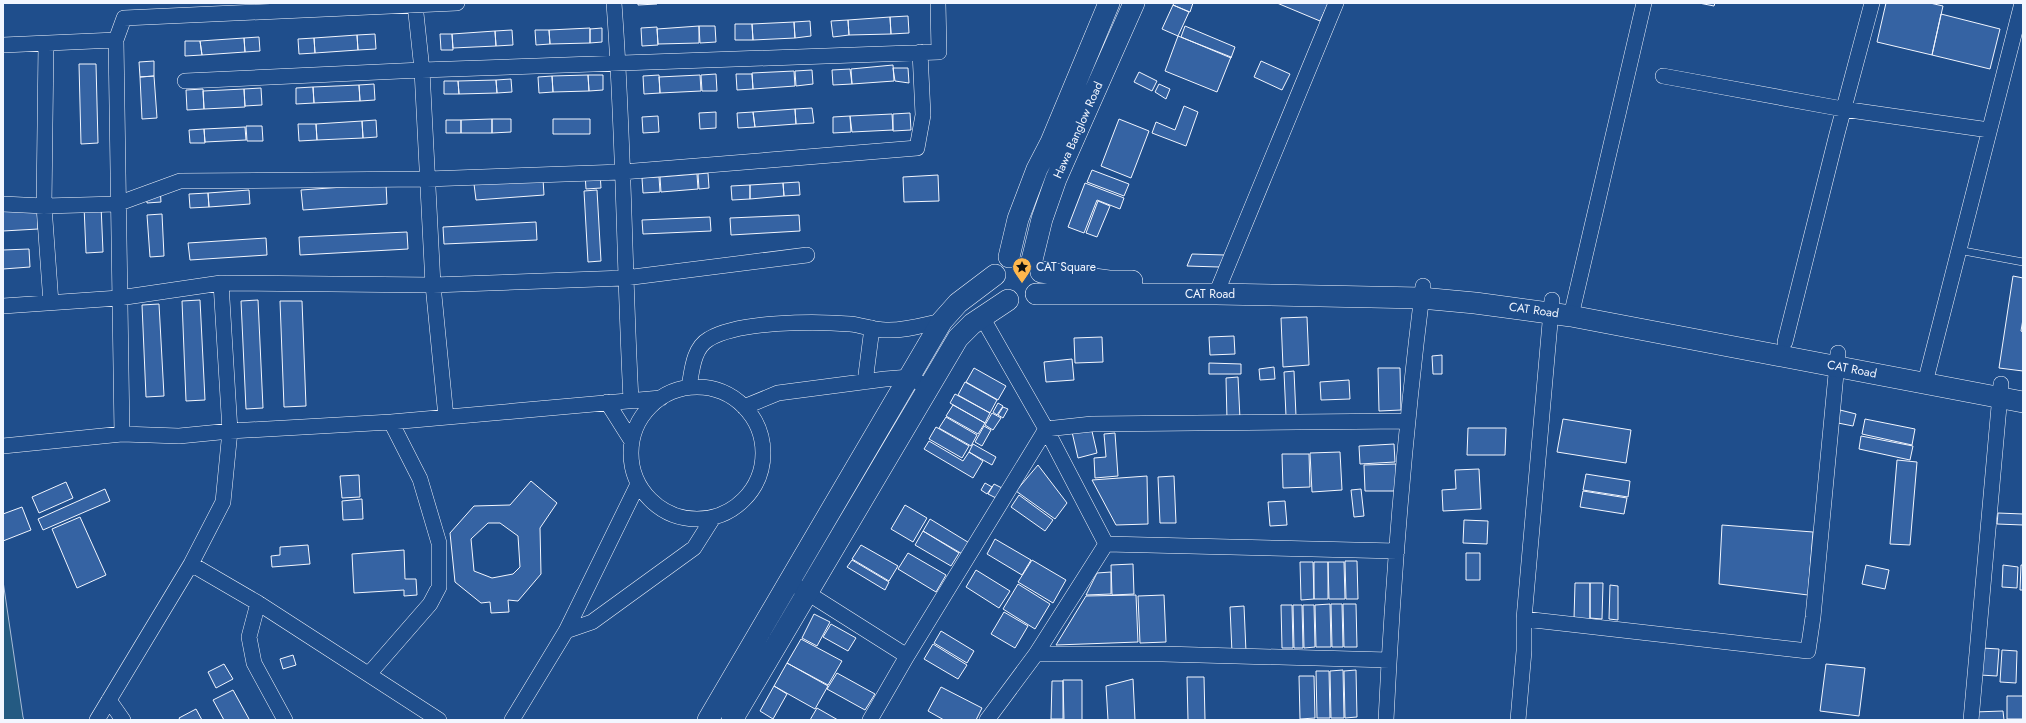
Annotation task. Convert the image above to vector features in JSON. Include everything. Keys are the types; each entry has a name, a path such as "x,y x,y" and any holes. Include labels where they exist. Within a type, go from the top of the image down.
{"street":[{"path":"122,434 117,204 116,40 124,18 457,3"},
{"path":"614,3 619,64 625,278 631,400"},
{"path":"185,81 422,70 939,52 938,3"},
{"name":"Hawa Banglow Road","path":"1036,266 1042,219 1056,179 1060,146 1109,3"},
{"name":"Hawa Banglow Road","path":"1009,257 1018,219 1037,169 1060,146 1134,3"},
{"path":"1218,288 1336,3"},
{"path":"1573,310 1644,3"},
{"path":"1785,342 1843,109 1872,3"},
{"path":"1926,377 2022,3"},
{"path":"415,4 422,70 434,285 446,417"},
{"path":"3,45 116,40"},
{"path":"46,44 44,206 51,303"},
{"path":"3,204 44,206 117,204 180,181 427,179 622,172 917,148 923,115 920,52"},
{"path":"1663,76 1843,109 1989,130"},
{"path":"3,306 119,298 221,283 434,285 625,278 807,255"},
{"path":"1025,256 1036,266 1040,287 1036,294 1023,302 1008,300 997,290 995,275 998,267 1009,257 1025,256"},
{"name":"CAT Road","path":"1036,266 1109,281 1218,288 1422,292 1552,306 2001,391 2023,402"},
{"path":"708,720 942,321 958,303 995,275"},
{"path":"97,720 191,564 223,502 230,431 221,283"},
{"name":"CAT Road","path":"1036,294 1218,288"},
{"path":"1386,720 1397,551 1408,421 1422,292"},
{"path":"732,720 958,338 982,318 1008,300"},
{"path":"1518,720 1524,651 1524,619 1552,306"},
{"name":"CAT Road","path":"1573,310 1785,342 1837,359"},
{"path":"982,318 1046,429 1106,544"},
{"path":"689,387 696,353 708,339 731,330 780,323 850,324 885,330 908,329 942,321"},
{"path":"865,382 872,328"},
{"path":"1524,619 1808,651 1813,617 1837,359"},
{"path":"744,407 778,393 910,377 928,388"},
{"path":"689,387 709,388 728,395 744,407 756,422 763,442 763,462 758,481 747,498 732,510 713,518 691,520 670,514 651,502 638,484 631,463 632,440 640,419 649,407 661,398 674,391 689,387"},
{"name":"CAT Road","path":"2001,391 2023,387"},
{"path":"1971,720 2001,391"},
{"path":"3,446 122,434 179,436 230,431 391,422 661,398"},
{"path":"607,402 632,440"},
{"path":"1046,429 1092,424 1408,421"},
{"path":"369,674 430,604 439,587 439,543 420,479 391,422"},
{"path":"870,720 907,656 1046,429"},
{"path":"512,720 566,631 638,484"},
{"path":"566,631 592,622 694,548 713,518"},
{"path":"1106,544 1397,551"},
{"path":"986,720 1036,654 1106,544"},
{"path":"191,564 258,603 439,720"},
{"path":"789,582 907,656"},
{"path":"258,603 249,636 254,662 285,720"},
{"path":"1036,654 1162,654 1389,660"},
{"path":"110,700 123,720"}],"lane":[{"path":"1958,250 2023,262"}],"shaded area":[{"path":"3,581 23,717 24,720 3,720"}],"building":[{"path":"638,3 657,3 657,4 638,5"},
{"path":"1174,3 1193,3 1190,12 1173,5"},
{"path":"1277,3 1326,3 1328,4 1320,21"},
{"path":"1699,3 1715,3 1714,6"},
{"path":"1886,3 1930,3 1943,6 1932,55 1877,42"},
{"path":"1173,5 1189,12 1178,36 1162,29"},
{"path":"1941,14 2000,29 1990,69 1932,55"},
{"path":"908,16 909,33 891,34 890,17"},
{"path":"890,17 891,34 849,35 848,20"},
{"path":"848,20 849,35 833,37 831,21"},
{"path":"810,21 811,36 795,38 794,22"},
{"path":"794,22 795,38 753,40 752,24"},
{"path":"735,24 752,24 753,40 735,40"},
{"path":"699,26 715,26 716,42 700,43"},
{"path":"699,26 699,43 658,44 657,29"},
{"path":"1185,26 1235,47 1231,58 1181,37"},
{"path":"657,27 658,45 642,46 641,28"},
{"path":"590,28 590,43 550,44 549,30"},
{"path":"602,28 602,42 590,43 590,29"},
{"path":"512,30 513,45 496,46 495,31"},
{"path":"535,30 549,30 550,44 536,45"},
{"path":"495,31 496,46 453,48 452,34"},
{"path":"375,34 376,49 358,50 357,35"},
{"path":"440,34 452,34 453,50 441,50"},
{"path":"357,35 358,50 315,53 314,38"},
{"path":"1178,36 1231,57 1217,92 1165,71"},
{"path":"259,37 260,51 245,52 244,38"},
{"path":"244,38 245,52 202,55 200,41"},
{"path":"314,38 315,53 299,54 298,39"},
{"path":"185,41 200,41 202,55 185,56"},
{"path":"154,61 154,76 140,77 139,62"},
{"path":"1261,61 1290,74 1282,90 1254,77"},
{"path":"79,64 96,64 98,143 81,144"},
{"path":"893,65 894,81 852,84 851,69"},
{"path":"893,68 908,68 909,83 895,81"},
{"path":"850,69 852,84 833,85 832,70"},
{"path":"812,70 813,84 796,86 795,71"},
{"path":"794,71 795,86 753,89 752,73"},
{"path":"1139,72 1157,81 1152,91 1134,82"},
{"path":"716,74 717,91 702,91 701,75"},
{"path":"736,74 752,74 753,89 737,90"},
{"path":"588,75 603,75 603,90 589,91"},
{"path":"588,75 589,91 553,92 552,76"},
{"path":"659,75 660,93 644,94 643,76"},
{"path":"700,75 701,91 660,93 659,77"},
{"path":"154,76 157,118 142,119 140,77"},
{"path":"552,76 553,92 539,93 538,77"},
{"path":"511,79 512,92 497,93 496,80"},
{"path":"496,80 497,93 459,94 458,81"},
{"path":"444,81 458,81 459,94 444,94"},
{"path":"374,84 375,100 360,101 359,85"},
{"path":"1159,84 1170,89 1166,99 1155,92"},
{"path":"359,85 360,101 314,103 313,87"},
{"path":"313,87 314,103 296,104 296,88"},
{"path":"261,88 262,105 245,106 244,89"},
{"path":"203,89 204,109 187,110 186,90"},
{"path":"244,89 245,107 204,109 203,91"},
{"path":"1184,106 1198,112 1186,146 1152,133 1156,122 1175,130"},
{"path":"812,108 814,123 796,124 795,109"},
{"path":"795,109 796,124 755,127 753,112"},
{"path":"716,112 716,128 700,129 699,113"},
{"path":"753,112 755,127 738,128 737,113"},
{"path":"910,113 911,130 893,131 893,114"},
{"path":"892,114 893,130 852,132 850,116"},
{"path":"658,116 659,132 643,133 642,117"},
{"path":"850,116 851,132 833,133 833,117"},
{"path":"492,119 511,119 511,132 492,133"},
{"path":"492,119 492,133 461,133 461,120"},
{"path":"553,119 590,119 590,134 553,134"},
{"path":"1119,119 1149,131 1131,178 1101,166"},
{"path":"376,120 377,137 363,138 362,121"},
{"path":"446,120 461,120 461,133 446,133"},
{"path":"362,121 363,138 317,140 316,124"},
{"path":"298,124 316,124 317,140 299,141"},
{"path":"246,126 262,126 263,141 247,141"},
{"path":"245,127 246,140 205,142 204,129"},
{"path":"204,129 205,143 190,143 189,130"},
{"path":"1092,170 1129,184 1124,196 1087,182"},
{"path":"600,173 601,188 586,189 585,174"},
{"path":"708,173 709,188 699,189 698,174"},
{"path":"697,174 698,189 661,192 660,177"},
{"path":"938,175 939,201 904,202 903,177"},
{"path":"659,177 660,192 643,193 642,178"},
{"path":"543,179 544,195 476,200 474,184"},
{"path":"799,182 800,195 784,196 783,183"},
{"path":"783,183 784,196 750,199 750,185"},
{"path":"1085,183 1124,198 1120,209 1097,200 1084,233 1068,227"},
{"path":"386,184 387,204 303,210 301,190"},
{"path":"750,185 750,199 732,200 731,186"},
{"path":"160,187 161,202 147,203 146,188"},
{"path":"249,190 250,204 209,207 208,193"},
{"path":"597,190 601,261 588,262 584,191"},
{"path":"208,193 209,207 190,208 189,194"},
{"path":"1098,201 1110,206 1097,237 1086,233"},
{"path":"101,205 103,252 86,253 84,206"},
{"path":"37,206 38,229 3,231 3,208"},
{"path":"162,214 164,256 150,257 147,215"},
{"path":"799,215 800,231 731,235 730,218"},
{"path":"710,217 711,231 643,234 642,220"},
{"path":"536,222 537,240 444,244 443,227"},
{"path":"407,232 408,249 300,255 299,237"},
{"path":"266,238 267,255 190,260 188,243"},
{"path":"29,249 30,267 3,269 3,250"},
{"path":"1192,254 1225,255 1219,267 1187,266"},
{"path":"2013,276 2023,278 2023,319 2021,331 2023,332 2023,371 1999,368"},
{"path":"200,300 205,400 186,401 182,301"},
{"path":"258,300 263,408 246,409 241,301"},
{"path":"280,301 302,301 306,406 284,407"},
{"path":"159,304 164,396 146,397 142,305"},
{"path":"1307,317 1309,365 1283,367 1281,318"},
{"path":"1234,336 1235,354 1210,355 1209,337"},
{"path":"1102,337 1103,362 1075,363 1074,338"},
{"path":"1442,355 1442,374 1433,374 1432,356"},
{"path":"1072,359 1074,380 1046,382 1044,362"},
{"path":"1209,363 1241,364 1241,374 1209,374"},
{"path":"1274,367 1275,379 1260,380 1259,369"},
{"path":"974,368 1006,386 998,400 966,382"},
{"path":"1378,368 1400,368 1401,410 1379,411"},
{"path":"1294,371 1296,416 1286,416 1284,372"},
{"path":"1238,377 1240,419 1227,420 1226,378"},
{"path":"1349,380 1350,399 1321,400 1320,382"},
{"path":"965,382 997,400 990,413 958,395"},
{"path":"955,394 990,413 985,423 950,403"},
{"path":"998,403 1003,406 997,415 993,412"},
{"path":"953,405 985,423 978,434 946,416"},
{"path":"1003,407 1008,409 1003,418 998,415"},
{"path":"1840,410 1856,414 1853,426 1838,423"},
{"path":"992,413 1001,418 993,430 985,425"},
{"path":"946,417 977,435 971,446 939,428"},
{"path":"1563,419 1631,430 1626,463 1557,452"},
{"path":"1865,419 1915,429 1912,445 1862,434"},
{"path":"984,426 991,430 982,446 975,442"},
{"path":"936,427 969,446 962,458 929,439"},
{"path":"1091,427 1097,453 1078,458 1072,432"},
{"path":"1468,428 1506,428 1505,455 1467,455"},
{"path":"1115,433 1118,476 1095,478 1094,458 1106,457 1104,434"},
{"path":"1861,436 1913,446 1910,460 1859,449"},
{"path":"929,441 963,461 969,452 983,461 973,478 924,449"},
{"path":"973,444 996,457 992,465 969,452"},
{"path":"1394,444 1395,462 1360,464 1359,446"},
{"path":"1340,452 1342,490 1312,492 1310,453"},
{"path":"1282,454 1309,454 1310,487 1283,488"},
{"path":"1897,460 1917,462 1910,545 1890,544"},
{"path":"1396,464 1397,491 1365,491 1364,465"},
{"path":"1038,465 1067,503 1055,519 1016,491"},
{"path":"1479,469 1481,509 1443,511 1442,490 1456,489 1455,470"},
{"path":"1586,474 1630,481 1628,497 1583,490"},
{"path":"359,475 360,497 342,498 340,476"},
{"path":"1147,476 1148,524 1116,525 1092,480"},
{"path":"1174,476 1176,523 1160,523 1158,477"},
{"path":"531,481 557,503 540,528 541,574 518,601 508,600 509,612 491,613 490,602 481,603 455,582 450,533 474,506 510,505","holes":["488,523 500,523 518,536 520,567 513,574 492,578 474,571 471,539"]},
{"path":"66,482 73,498 39,513 32,497"},
{"path":"985,483 992,487 987,494 981,490"},
{"path":"994,484 1002,488 996,498 988,494"},
{"path":"105,489 110,501 43,530 38,519"},
{"path":"1361,489 1364,516 1354,517 1351,490"},
{"path":"1583,491 1627,498 1624,514 1580,507"},
{"path":"1019,495 1053,520 1045,531 1011,507"},
{"path":"362,499 363,519 343,520 342,501"},
{"path":"1285,501 1287,525 1270,526 1268,502"},
{"path":"905,505 927,518 913,542 891,529"},
{"path":"22,507 31,530 3,541 3,514"},
{"path":"1998,513 2023,514 2023,525 1997,524"},
{"path":"80,517 106,575 77,588 52,529"},
{"path":"930,519 971,544 964,555 923,531"},
{"path":"1464,520 1488,521 1487,544 1463,543"},
{"path":"1722,525 1813,532 1808,595 1719,584"},
{"path":"923,531 959,553 951,566 915,545"},
{"path":"995,539 1031,560 1022,575 987,554"},
{"path":"308,545 310,564 272,567 271,556 280,555 280,547"},
{"path":"861,545 898,566 889,581 852,559"},
{"path":"404,550 405,579 416,579 417,595 404,596 404,590 354,593 352,554"},
{"path":"908,553 946,575 936,592 898,569"},
{"path":"1466,553 1480,553 1480,580 1466,580"},
{"path":"852,560 889,582 885,590 847,567"},
{"path":"1032,560 1066,580 1053,603 1018,582"},
{"path":"1345,561 1357,561 1358,599 1346,599"},
{"path":"1300,562 1313,562 1314,599 1301,600"},
{"path":"1314,562 1328,562 1328,599 1314,599"},
{"path":"1328,562 1344,562 1345,599 1329,599"},
{"path":"1133,564 1134,594 1112,595 1111,565"},
{"path":"1866,565 1889,570 1885,589 1862,584"},
{"path":"2003,565 2018,567 2017,588 2002,587"},
{"path":"2021,565 2023,565 2023,590 2020,590"},
{"path":"976,570 1010,591 999,608 966,587"},
{"path":"1111,572 1111,594 1086,595 1097,573"},
{"path":"1575,583 1590,583 1590,619 1574,619"},
{"path":"1590,583 1603,583 1602,619 1590,618"},
{"path":"1018,584 1050,604 1035,629 1003,609"},
{"path":"1610,585 1618,586 1618,620 1609,619"},
{"path":"1136,595 1138,642 1056,645 1086,596"},
{"path":"1164,595 1166,642 1140,643 1138,596"},
{"path":"1330,604 1331,647 1316,647 1315,605"},
{"path":"1331,604 1342,604 1343,647 1332,647"},
{"path":"1343,604 1356,604 1357,647 1344,647"},
{"path":"1281,605 1292,605 1293,648 1282,648"},
{"path":"1293,605 1302,605 1303,648 1294,648"},
{"path":"1303,605 1314,605 1315,647 1304,648"},
{"path":"1244,606 1246,652 1232,653 1230,607"},
{"path":"1004,612 1028,626 1015,648 991,634"},
{"path":"814,614 830,622 817,646 802,638"},
{"path":"831,624 856,638 848,651 823,637"},
{"path":"941,631 974,651 967,663 934,643"},
{"path":"801,639 842,661 828,685 787,663"},
{"path":"933,644 967,665 958,679 924,659"},
{"path":"1982,648 1999,649 1997,676 1980,675"},
{"path":"2002,650 2017,651 2016,683 2000,682"},
{"path":"293,655 296,665 283,669 280,659"},
{"path":"787,663 828,686 815,709 774,686"},
{"path":"224,664 233,679 216,688 208,672"},
{"path":"1826,664 1865,668 1859,716 1820,711"},
{"path":"1343,670 1344,718 1331,718 1330,671"},
{"path":"1356,670 1357,717 1345,718 1344,671"},
{"path":"1316,671 1329,671 1330,718 1317,718"},
{"path":"837,673 875,694 865,710 827,689"},
{"path":"1299,676 1314,676 1315,718 1300,719"},
{"path":"1187,677 1204,677 1205,720 1188,720"},
{"path":"1133,679 1135,720 1108,720 1106,686"},
{"path":"1063,680 1082,680 1082,720 1064,720"},
{"path":"1052,681 1063,681 1063,719 1051,719"},
{"path":"774,686 787,694 773,719 760,711"},
{"path":"941,687 982,708 976,720 944,720 928,711"},
{"path":"233,690 249,719 248,720 224,720 213,700"},
{"path":"2007,696 2023,696 2023,719 2007,719"},
{"path":"817,708 838,720 810,720"},
{"path":"196,709 202,720 180,720 179,718"},
{"path":"2003,711 2004,720 1974,720 1974,712"}],"place":[{"name":"CAT Square","path":"1022,284"}]}
